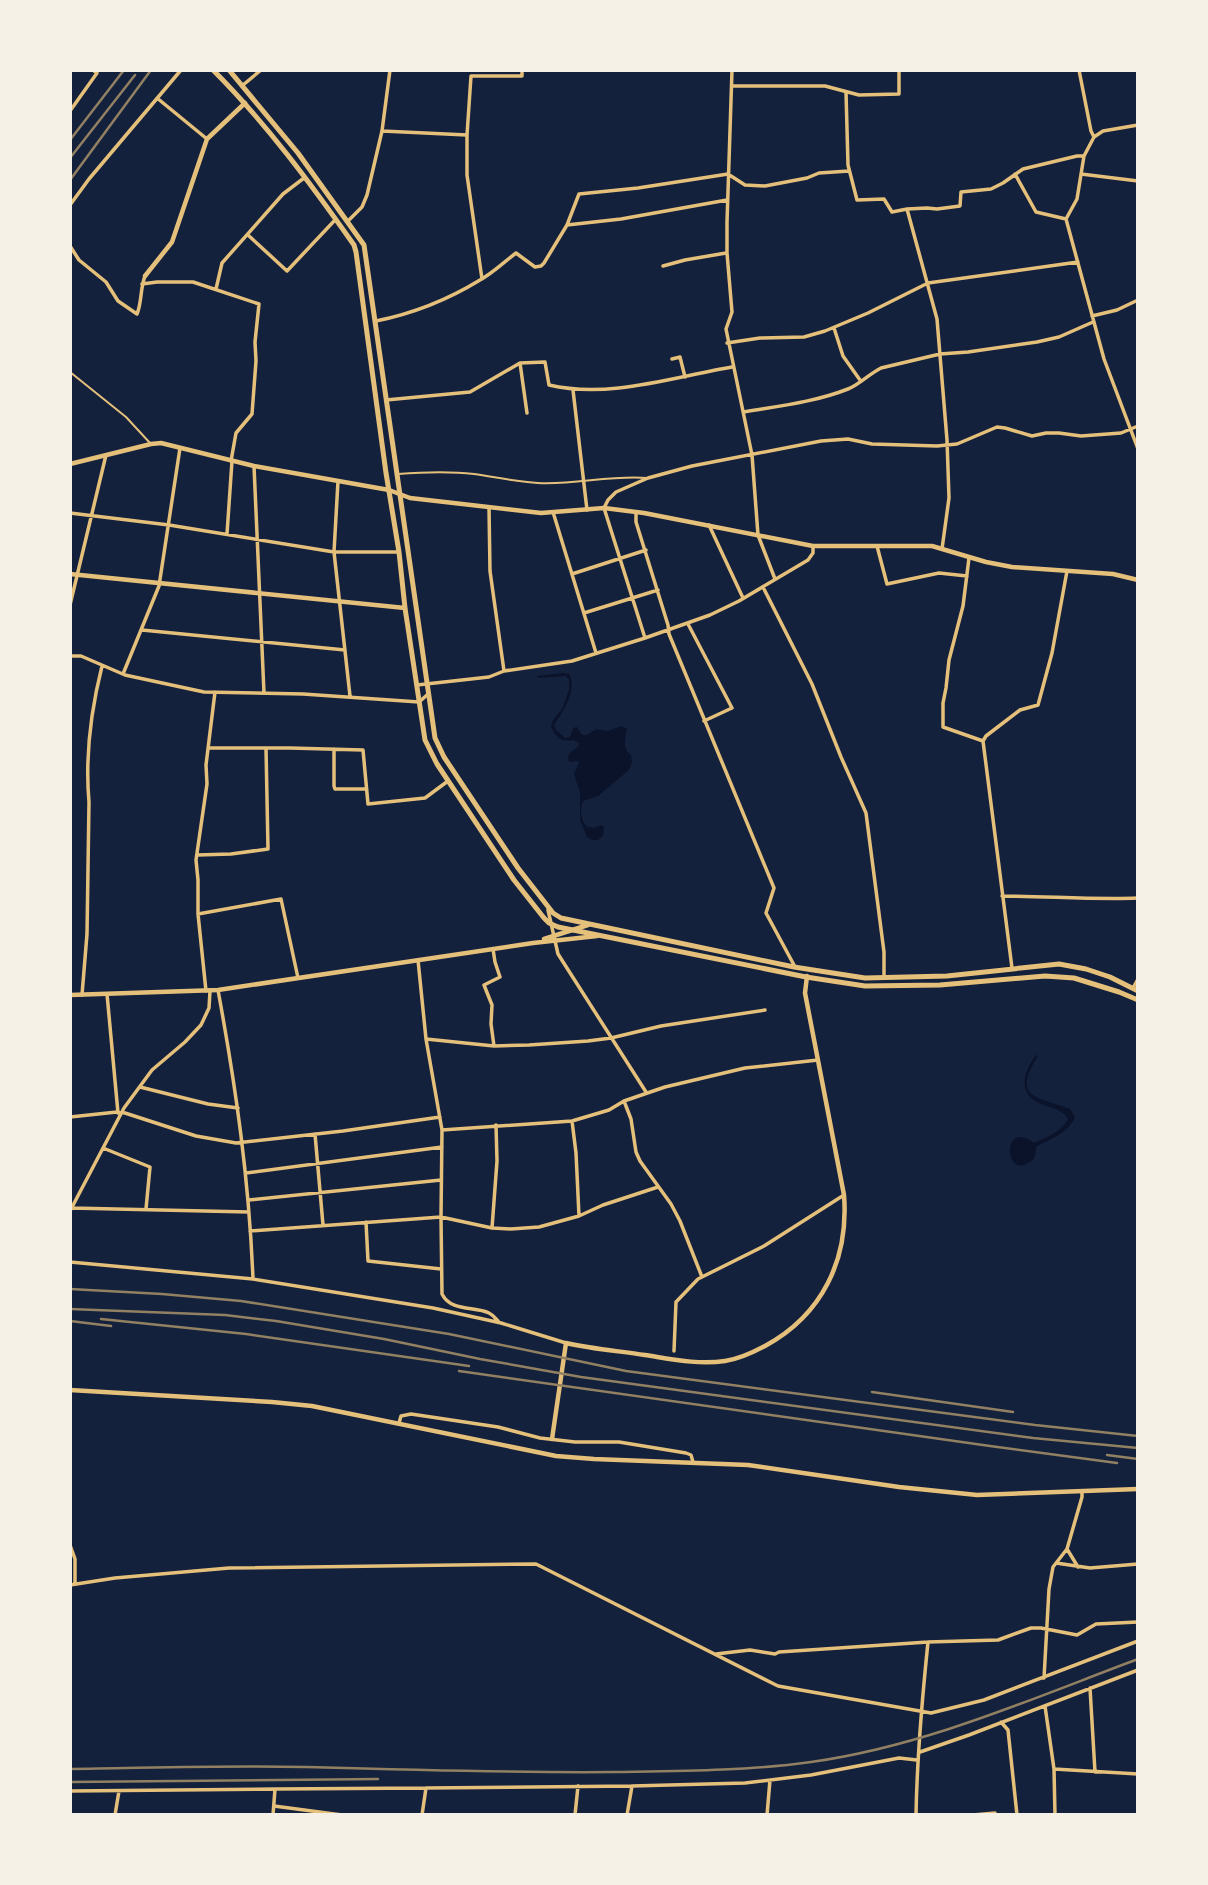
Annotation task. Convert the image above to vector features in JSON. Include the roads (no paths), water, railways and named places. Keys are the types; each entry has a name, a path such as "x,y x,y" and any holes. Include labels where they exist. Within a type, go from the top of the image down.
{"main road":[{"path":"213,70 245,103 354,245 424,734 428,747 448,781 513,880 539,913 552,925 572,930 806,977 865,986 940,985 1034,977 1074,978 1138,1000"},
{"path":"229,70 298,153 360,238 367,254 433,732 441,751 518,868 557,916 794,967 865,978 947,976 1059,964 1086,969 1136,989"}],"street":[{"path":"70,205 96,170 181,70"},
{"path":"243,85 261,70"},
{"path":"348,221 362,207 368,195 387,106 390,70"},
{"path":"482,279 467,175 471,76 522,76 522,70"},
{"path":"733,70 727,253 733,312 726,329 727,342 752,454 758,535 775,579"},
{"path":"732,86 825,86 859,95 899,94 899,70"},
{"path":"1079,70 1094,136"},
{"path":"70,111 95,71"},
{"path":"846,92 849,171 857,200 884,200 892,212 960,206 961,192 991,189 1003,184 1023,169 1084,156"},
{"path":"158,99 207,139"},
{"path":"70,246 79,260 106,282 118,301 137,314 145,276 172,242 207,139 245,103"},
{"path":"1138,125 1103,131 1094,136 1084,156 1077,198 1066,219 1104,359 1138,449"},
{"path":"382,131 467,135"},
{"path":"376,321 422,307 482,279 516,253 535,267 541,266 567,225 579,194 728,174 745,185 757,186 807,178 819,173 849,171"},
{"path":"1015,174 1036,212 1066,219"},
{"path":"1080,174 1138,181"},
{"path":"216,289 222,263 284,194 304,177"},
{"path":"567,225 621,219 728,200"},
{"path":"907,209 937,319 949,498 942,549"},
{"path":"248,234 287,271 335,219"},
{"path":"663,266 727,253"},
{"path":"727,342 804,337 834,328 928,283 1078,262"},
{"path":"142,284 193,282 259,304 251,414 236,433 231,461 226,534"},
{"path":"744,412 811,400 850,389 881,368 940,354 1059,337 1138,300"},
{"path":"834,328 843,356 860,380"},
{"path":"672,359 680,357 685,377"},
{"path":"386,400 470,392 520,363 545,362 549,385 573,389 635,386 733,367"},
{"path":"520,363 527,414"},
{"path":"573,389 587,510"},
{"path":"645,638 604,508 616,492 648,478 692,466 821,441 848,439 883,445 947,445 957,444 997,427 1032,436 1065,433 1081,436 1107,435 1138,426"},
{"path":"70,464 151,443 161,443 231,461 400,495 541,513 604,508 813,546 918,544 1012,568 1114,575 1138,580"},
{"path":"123,674 160,583 180,448"},
{"path":"70,605 106,455"},
{"path":"254,466 264,693"},
{"path":"338,481 334,552 350,696"},
{"path":"489,507 489,571 505,671"},
{"path":"553,512 596,653"},
{"path":"636,512 636,522 658,590 668,634 774,888 766,914 794,967"},
{"path":"70,513 169,525 334,552 399,552"},
{"path":"709,525 743,598"},
{"path":"877,545 887,584 939,573 967,576"},
{"path":"416,685 489,677 505,671 572,661 688,624 743,598 808,560 813,553 813,546"},
{"path":"572,574 646,551"},
{"path":"969,557 963,606 949,660 943,703 943,727 983,741"},
{"path":"1012,968 983,741 1020,710 1038,705 1052,653 1067,571"},
{"path":"70,574 405,608"},
{"path":"763,587 796,652 866,813 884,952 884,978"},
{"path":"584,613 658,590"},
{"path":"688,624 732,708 704,721"},
{"path":"141,630 345,650"},
{"path":"70,656 81,656 123,674 204,692 350,696 419,702 427,695"},
{"path":"82,995 88,926 89,736 102,665"},
{"path":"120,1112 152,1070 201,1026 209,1008 198,914 197,855 207,784 206,765 215,692"},
{"path":"208,748 363,750 368,804 425,798 448,781"},
{"path":"197,855 268,849 266,748"},
{"path":"334,749 335,789 366,789"},
{"path":"1002,896 1094,900 1138,898"},
{"path":"198,914 281,899 298,978"},
{"path":"544,902 560,958 646,1093"},
{"path":"539,913 554,938"},
{"path":"70,995 218,990 533,943 591,924"},
{"path":"554,938 601,936"},
{"path":"493,949 500,977 484,985 492,1005 494,1046"},
{"path":"418,960 426,1040 442,1130 442,1294 447,1302 453,1305 489,1313 501,1323"},
{"path":"70,1262 253,1279 433,1308 501,1323 565,1346 702,1362 736,1359 782,1336 812,1308 833,1273 843,1240 844,1195 805,993 808,969"},
{"path":"1136,989 1138,979"},
{"path":"218,990 239,1108 249,1200 253,1279"},
{"path":"107,994 119,1119 71,1209 249,1212"},
{"path":"426,1040 494,1046 611,1038 661,1026 765,1010"},
{"path":"442,1130 572,1121 609,1110 646,1093 746,1068 818,1060"},
{"path":"140,1087 208,1104 239,1108"},
{"path":"624,1101 631,1119 636,1152 680,1221 702,1277"},
{"path":"70,1117 120,1112 196,1136 236,1143 440,1117"},
{"path":"572,1121 579,1216"},
{"path":"492,1228 497,1161 496,1125"},
{"path":"316,1134 323,1225"},
{"path":"246,1173 442,1147"},
{"path":"103,1148 150,1167 146,1209"},
{"path":"249,1200 441,1180"},
{"path":"250,1231 441,1217 492,1228 539,1227 579,1216 658,1187"},
{"path":"674,1350 676,1302 679,1297 702,1277 764,1246 844,1195"},
{"path":"366,1221 368,1261 441,1269"},
{"path":"552,1439 565,1346"},
{"path":"70,1390 312,1406 555,1456 594,1460 748,1465 977,1496 1138,1489"},
{"path":"399,1423 401,1416 411,1415 498,1427 540,1438 575,1442 619,1441 686,1453 692,1456 693,1463"},
{"path":"1044,1678 1045,1630 1053,1567 1067,1549 1082,1492"},
{"path":"70,1545 75,1559 73,1585 127,1577 229,1568 536,1564 778,1686 931,1713 963,1706 1138,1642"},
{"path":"1067,1549 1078,1567"},
{"path":"1056,1563 1090,1569 1138,1564"},
{"path":"714,1654 751,1650 775,1654 928,1642 998,1640 1031,1628 1077,1635 1096,1624 1138,1622"},
{"path":"916,1815 921,1711 928,1642"},
{"path":"70,1791 745,1783 824,1773 919,1756 1138,1670"},
{"path":"1090,1688 1095,1772"},
{"path":"1045,1706 1054,1769 1055,1815"},
{"path":"1001,1722 1008,1730 1017,1815"},
{"path":"1054,1769 1138,1774"},
{"path":"767,1815 770,1780"},
{"path":"575,1815 578,1786"},
{"path":"627,1815 632,1786"},
{"path":"422,1815 426,1788"},
{"path":"272,1815 275,1790"},
{"path":"115,1815 119,1791"},
{"path":"274,1806 342,1815"},
{"path":"973,1815 995,1813"}],"lane":[{"path":"70,372 126,417 151,443"},
{"path":"397,474 471,474 537,483 630,476 648,478"}],"water":[{"path":"569,674 571,694 554,725 565,738 570,737 573,728 577,727 582,735 596,729 608,731 621,726 627,729 625,746 632,762 629,770 598,796 583,801 581,811 586,826 604,827 603,836 598,840 587,837 580,820 580,793 574,774 579,763 569,762 568,759 579,743 560,739 551,726 562,709 569,690 569,680 566,676 537,676"},
{"path":"1036,1055 1038,1056 1027,1081 1028,1089 1039,1099 1070,1109 1075,1117 1064,1131 1036,1147 1033,1159 1021,1166 1015,1164 1011,1158 1011,1143 1016,1138 1023,1137 1034,1143 1058,1131 1068,1119 1058,1110 1038,1103 1028,1094 1025,1087 1026,1074"}],"railway":[{"path":"70,140 124,70"},
{"path":"70,180 151,70"},
{"path":"70,158 135,75"},
{"path":"70,1289 241,1301 449,1334 626,1371 1138,1436"},
{"path":"70,1309 225,1315 276,1321 581,1377 1033,1438 1138,1448"},
{"path":"101,1319 246,1334 469,1366"},
{"path":"70,1321 111,1326"},
{"path":"459,1371 1117,1463"},
{"path":"872,1392 1013,1412"},
{"path":"1107,1455 1138,1459"},
{"path":"70,1769 275,1766 615,1772 787,1765 853,1755 936,1733 1138,1659"},
{"path":"70,1782 378,1779"}]}
